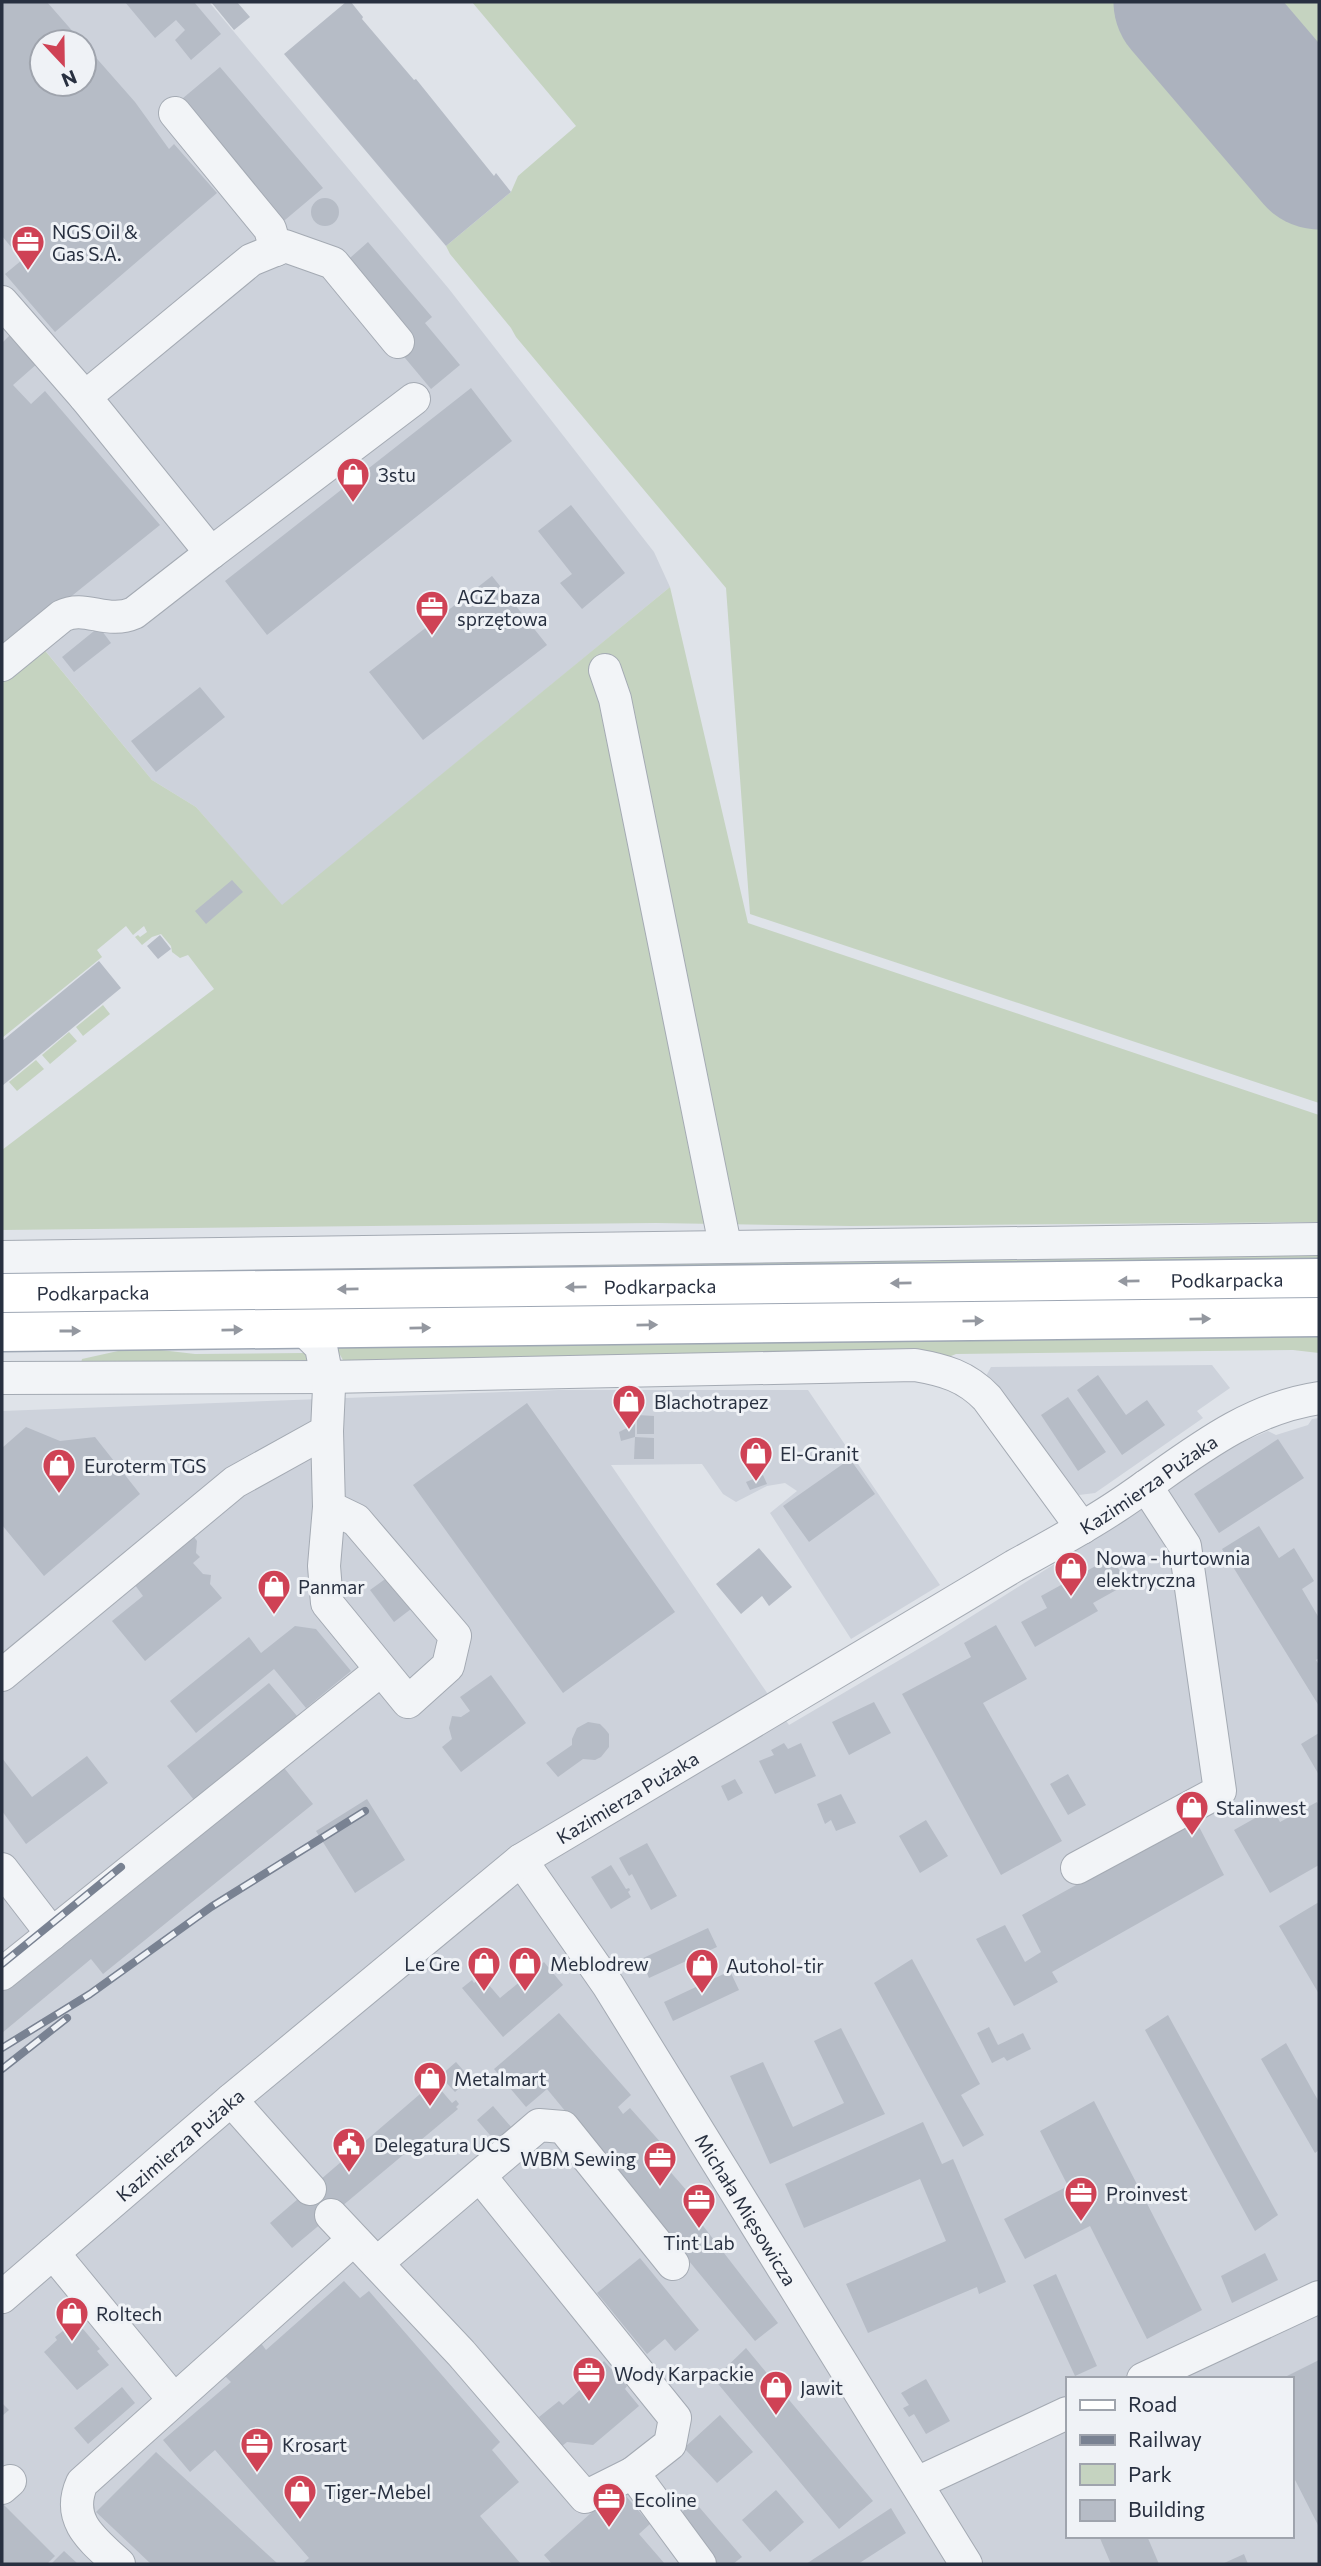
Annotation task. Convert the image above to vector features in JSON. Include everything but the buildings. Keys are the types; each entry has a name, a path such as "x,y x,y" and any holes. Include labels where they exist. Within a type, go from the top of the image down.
{"main road":[{"name":"Podkarpacka","path":"2,1293 1319,1278"},
{"name":"Podkarpacka","path":"2,1332 1319,1317"}],"street":[{"path":"175,113 271,229 276,250"},
{"path":"85,397 251,260 285,246 333,262 398,342"},
{"path":"2,302 85,397 211,553"},
{"path":"2,665 70,612 110,619 124,618 134,613 414,398"},
{"path":"605,670 615,699 725,1245"},
{"path":"2,1257 725,1245 1319,1239"},
{"path":"303,1329 321,1347 328,1377 329,1507 324,1566 327,1603 408,1702 448,1666 455,1636 356,1520 329,1507"},
{"path":"2,1378 328,1377 915,1365 947,1371 976,1387 987,1398 1082,1528"},
{"name":"Kazimierza Pużaka","path":"2,2297 231,2100 520,1860 1082,1528 1227,1430 1258,1414 1319,1398"},
{"path":"2,1675 234,1482 327,1431"},
{"path":"1077,1868 1220,1791 1185,1546 1146,1486"},
{"path":"2,1974 381,1670"},
{"name":"Michała Mięsowicza","path":"520,1860 608,1985 966,2564"},
{"path":"2,1869 52,1934"},
{"path":"231,2100 310,2189"},
{"path":"377,2263 539,2125 563,2127 673,2264"},
{"path":"331,2215 461,2353 585,2497 633,2473 670,2444 675,2418 480,2176"},
{"path":"119,2564 84,2529 76,2513 76,2496 82,2483 353,2240"},
{"path":"53,2253 174,2400"},
{"path":"1147,2377 1319,2297"},
{"path":"916,2483 1066,2413"},
{"path":"633,2473 700,2564"}],"shaded area":[{"path":"2,2 209,2 449,289 654,552 670,587 282,906 196,807 152,780 43,648 2,681"},
{"path":"1212,1365 1230,1388 1197,1411 1203,1418 1095,1493 1079,1495 985,1378 991,1367"},
{"path":"559,1390 808,1390 940,1585 851,1639 770,1513 797,1491 785,1483 767,1486 736,1502 723,1494 702,1464 611,1465 789,1725 937,1638 1134,1514 1225,1450 1268,1431 1276,1435 1308,1425 1312,1419 1319,1418 1319,2564 2,2564 2,1411"}],"green space":[{"path":"472,2 1319,2 1319,1103 750,914 726,588 516,337 446,246 511,192 518,176 576,126"},
{"path":"670,587 748,923 1319,1115 1319,1222 850,1226 656,1223 2,1230 2,1150 214,989 188,955 180,958 172,952 171,946 161,934 142,945 135,937 147,932 144,926 133,935 126,926 97,950 102,957 2,1038 2,681 42,647 152,780 196,807 282,905"},
{"path":"103,1005 110,1014 83,1036 76,1027"},
{"path":"69,1032 77,1041 50,1064 42,1055"},
{"path":"36,1060 44,1069 17,1091 9,1082"},
{"path":"1319,1250 1319,1264 2,1278 2,1267"},
{"path":"1319,1330 1319,1353 1293,1350 956,1354 946,1358 343,1360 333,1343"},
{"path":"118,1345 195,1354 308,1353 313,1360 81,1363 82,1359 118,1351"}],"runway":[{"path":"1187,2 1319,156"}],"railway":[{"path":"2,2048 90,1994 211,1907 365,1811"},
{"path":"2,1964 121,1867"},
{"path":"2,2069 67,2018"}],"place":[{"name":"NGS Oil & Gas S.A.","path":"28,272"},
{"name":"3stu","path":"353,504"},
{"name":"AGZ baza sprzętowa","path":"432,637"},
{"name":"Blachotrapez","path":"629,1431"},
{"name":"El-Granit","path":"756,1483"},
{"name":"Euroterm TGS","path":"59,1495"},
{"name":"Nowa - hurtownia elektryczna","path":"1071,1598"},
{"name":"Panmar","path":"274,1616"},
{"name":"Stalinwest","path":"1192,1837"},
{"name":"Le Gre","path":"484,1993"},
{"name":"Meblodrew","path":"525,1993"},
{"name":"Autohol-tir","path":"702,1995"},
{"name":"Metalmart","path":"430,2108"},
{"name":"Delegatura UCS","path":"349,2174"},
{"name":"WBM Sewing","path":"660,2188"},
{"name":"Proinvest","path":"1081,2223"},
{"name":"Tint Lab","path":"699,2230"},
{"name":"Roltech","path":"72,2343"},
{"name":"Wody Karpackie","path":"589,2403"},
{"name":"Jawit","path":"776,2417"},
{"name":"Krosart","path":"257,2474"},
{"name":"Tiger-Mebel","path":"300,2521"},
{"name":"Ecoline","path":"609,2529"}]}
